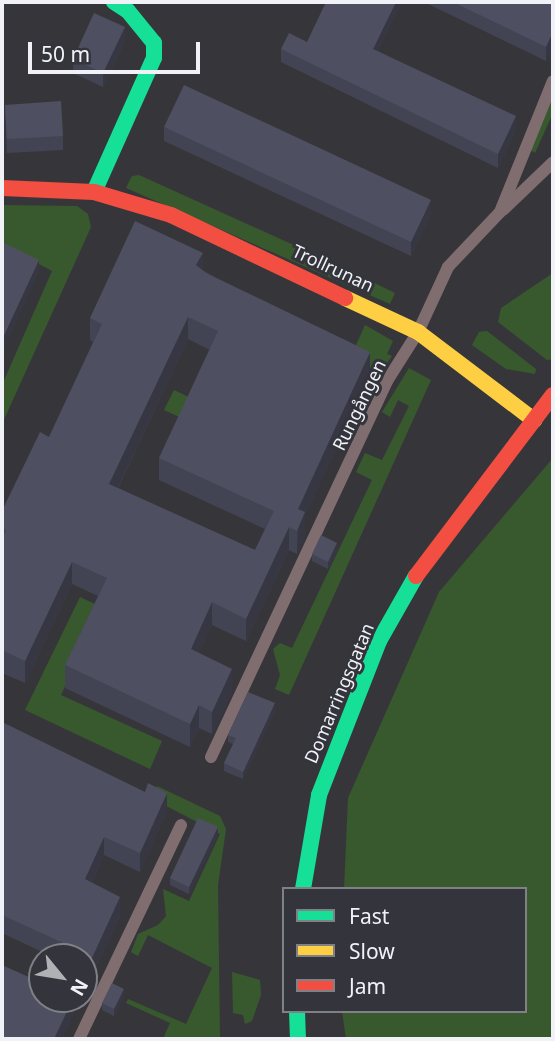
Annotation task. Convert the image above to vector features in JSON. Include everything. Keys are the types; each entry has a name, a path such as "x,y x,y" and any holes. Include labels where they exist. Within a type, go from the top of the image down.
{"street":[{"path":"94,192 154,58 154,43 128,11 114,2"},
{"name":"Trollrunan","path":"2,188 94,192 172,215 418,332 534,420"},
{"name":"Domarringsgatan","path":"303,887 319,795 379,641 418,573 553,395"},
{"path":"297,1013 298,1039"}],"lane":[{"name":"Rungången","path":"211,757 387,381 418,332 449,267 500,212 553,81"},
{"path":"500,212 553,162"},
{"path":"79,1039 181,825"}],"green space":[{"path":"553,92 553,113 535,153 530,150"},
{"path":"139,175 395,293 390,304 126,188 132,176"},
{"path":"2,205 77,206 88,214 91,227 2,424 2,385 52,271 2,244"},
{"path":"553,273 553,359 547,360 498,322 501,308"},
{"path":"365,325 393,341 387,354 392,356 379,375 349,361"},
{"path":"487,331 536,369 535,374 506,369 472,345 479,332"},
{"path":"409,368 431,380 289,695 275,689 280,675 273,649 280,643 292,648 372,480 356,472 365,453 382,460 409,406 398,400 390,417 382,412"},
{"path":"174,390 195,400 186,420 164,410"},
{"path":"553,458 553,1039 346,1039 342,1013 527,1013 527,887 344,887 348,798 439,592"},
{"path":"80,597 101,607 61,695 162,741 150,769 25,710"},
{"path":"157,786 220,816 226,829 218,885 220,1039 163,1039 170,1023 126,1003 128,999 186,1024 212,968 148,935 138,956 131,952 138,934 158,925 166,916 163,889 189,901 220,834 151,798"},
{"path":"232,972 260,980 261,995 252,1021 245,1024 243,1015 233,1013"}],"building":[{"path":"326,2 396,2 373,49 516,116 498,154 281,49 289,33 307,42"},
{"path":"453,2 553,2 553,32 546,47"},
{"path":"94,13 125,27 103,73 73,59"},
{"path":"184,85 431,200 411,242 164,127"},
{"path":"61,101 63,136 7,139 5,105"},
{"path":"135,221 203,253 196,265 206,273 370,352 298,509 305,512 297,531 289,527 246,619 212,602 191,649 232,669 212,712 199,705 190,724 65,665 107,578 72,562 25,661 2,650 2,539 6,530 2,528 2,511 40,432 49,437 102,324 90,318","holes":["188,317 218,331 159,458 274,511 255,550 109,484"]},
{"path":"2,242 39,260 2,340"},
{"path":"321,535 337,543 328,562 312,554"},
{"path":"248,692 275,703 243,772 224,763 236,738 228,735"},
{"path":"2,722 145,792 148,783 167,793 140,853 104,837 85,879 120,897 98,945 63,943 2,915"},
{"path":"198,818 218,827 189,887 170,878"},
{"path":"2,965 28,977 28,1013 66,1013 54,1039 2,1039"},
{"path":"112,983 124,989 114,1009 102,1003"}],"traffic: fast":[{"path":"94,192 154,58 154,43 128,11 114,2"},
{"path":"303,887 319,795 379,641 416,576"},
{"path":"297,1013 298,1039"}],"traffic: slow":[{"path":"345,298 418,332 534,420"}],"traffic: jam":[{"path":"2,188 94,192 171,215 345,298"},
{"path":"416,576 553,395"}]}
